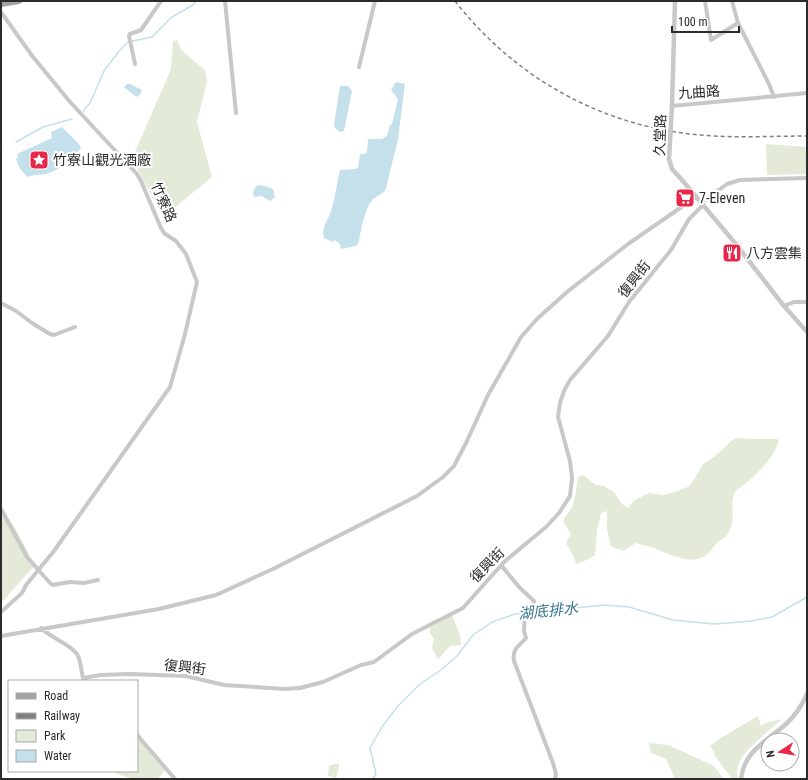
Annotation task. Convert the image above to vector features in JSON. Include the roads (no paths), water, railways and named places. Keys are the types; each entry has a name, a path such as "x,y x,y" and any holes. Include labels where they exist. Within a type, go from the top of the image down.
{"main road":[{"path":"1,4 19,1"}],"street":[{"path":"135,64 129,36 130,34 141,30 160,1"},
{"path":"225,1 236,113"},
{"path":"359,67 375,1"},
{"name":"九曲路","path":"675,1 672,106 807,93"},
{"path":"705,1 711,40 738,23"},
{"path":"732,1 738,23 770,84 774,97"},
{"name":"竹寮路","path":"1,12 33,57 71,104 137,174 161,228 164,233 176,241 186,254 197,282 185,334 170,387 54,551 26,584 22,593 1,612"},
{"name":"久堂路","path":"672,106 669,159 672,169 735,243 784,306 807,332"},
{"name":"復興街","path":"85,679 102,675 129,674 186,676 224,685 285,689 300,688 323,682 361,664 374,662 412,634 463,608 501,565 546,527 560,513 570,496 572,478 570,461 558,417 560,402 570,380 608,336 630,302 671,250 689,219 702,204 727,184 740,180 807,178"},
{"path":"1,636 159,609 216,595 282,564 417,496 444,477 454,466 492,388 521,337 536,319 567,292 628,244 696,197"},
{"path":"1,302 16,311 32,324 50,334 54,335 75,327"},
{"path":"784,306 794,302 807,302"},
{"path":"1,509 27,556 50,583 53,585 70,582 84,583 98,580"},
{"path":"501,565 519,587 534,601 533,609 525,610 524,617 526,638 513,654 514,662 553,763 556,774 555,779"},
{"path":"41,628 47,634 71,648 77,654 85,679"},
{"path":"741,779 742,770 750,754 787,723 798,710 807,694"},
{"path":"138,736 175,779"}],"water":[{"path":"396,82 405,84 398,139 386,188 384,192 373,199 368,206 358,244 356,246 341,249 340,244 335,240 333,242 324,238 323,234 324,227 330,215 340,170 358,168 360,154 365,154 367,152 368,139 382,139 387,136 390,125 392,124 398,99 391,90"},
{"path":"127,84 142,90 140,95 136,97 124,87"},
{"path":"340,86 348,86 352,91 344,131 340,132 335,128 334,124"},
{"path":"62,127 79,144 81,148 58,169 46,174 27,177 19,167 16,159 18,157 17,154 52,138 51,132"},
{"path":"261,185 273,189 275,197 270,201 262,196 254,197 253,192 256,186"}],"waterway":[{"path":"83,111 90,103 104,71 128,42 152,37 172,17 193,5 196,1"},
{"path":"16,142 43,127 72,119"},
{"name":"湖底排水","path":"373,779 376,774 370,748 382,727 398,706 420,684 441,670 457,656 473,635 492,622 515,614 604,605 629,607 673,620 714,624 752,621 772,617 807,597"}],"railway":[{"path":"455,1 477,27 501,50 528,71 556,90 586,105 617,117 649,127 698,135 729,137 807,136"}],"place":[{"name":"竹寮山觀光酒廠","path":"39,160"},
{"name":"7-Eleven","path":"685,198"},
{"name":"八方雲集","path":"732,253"}]}
